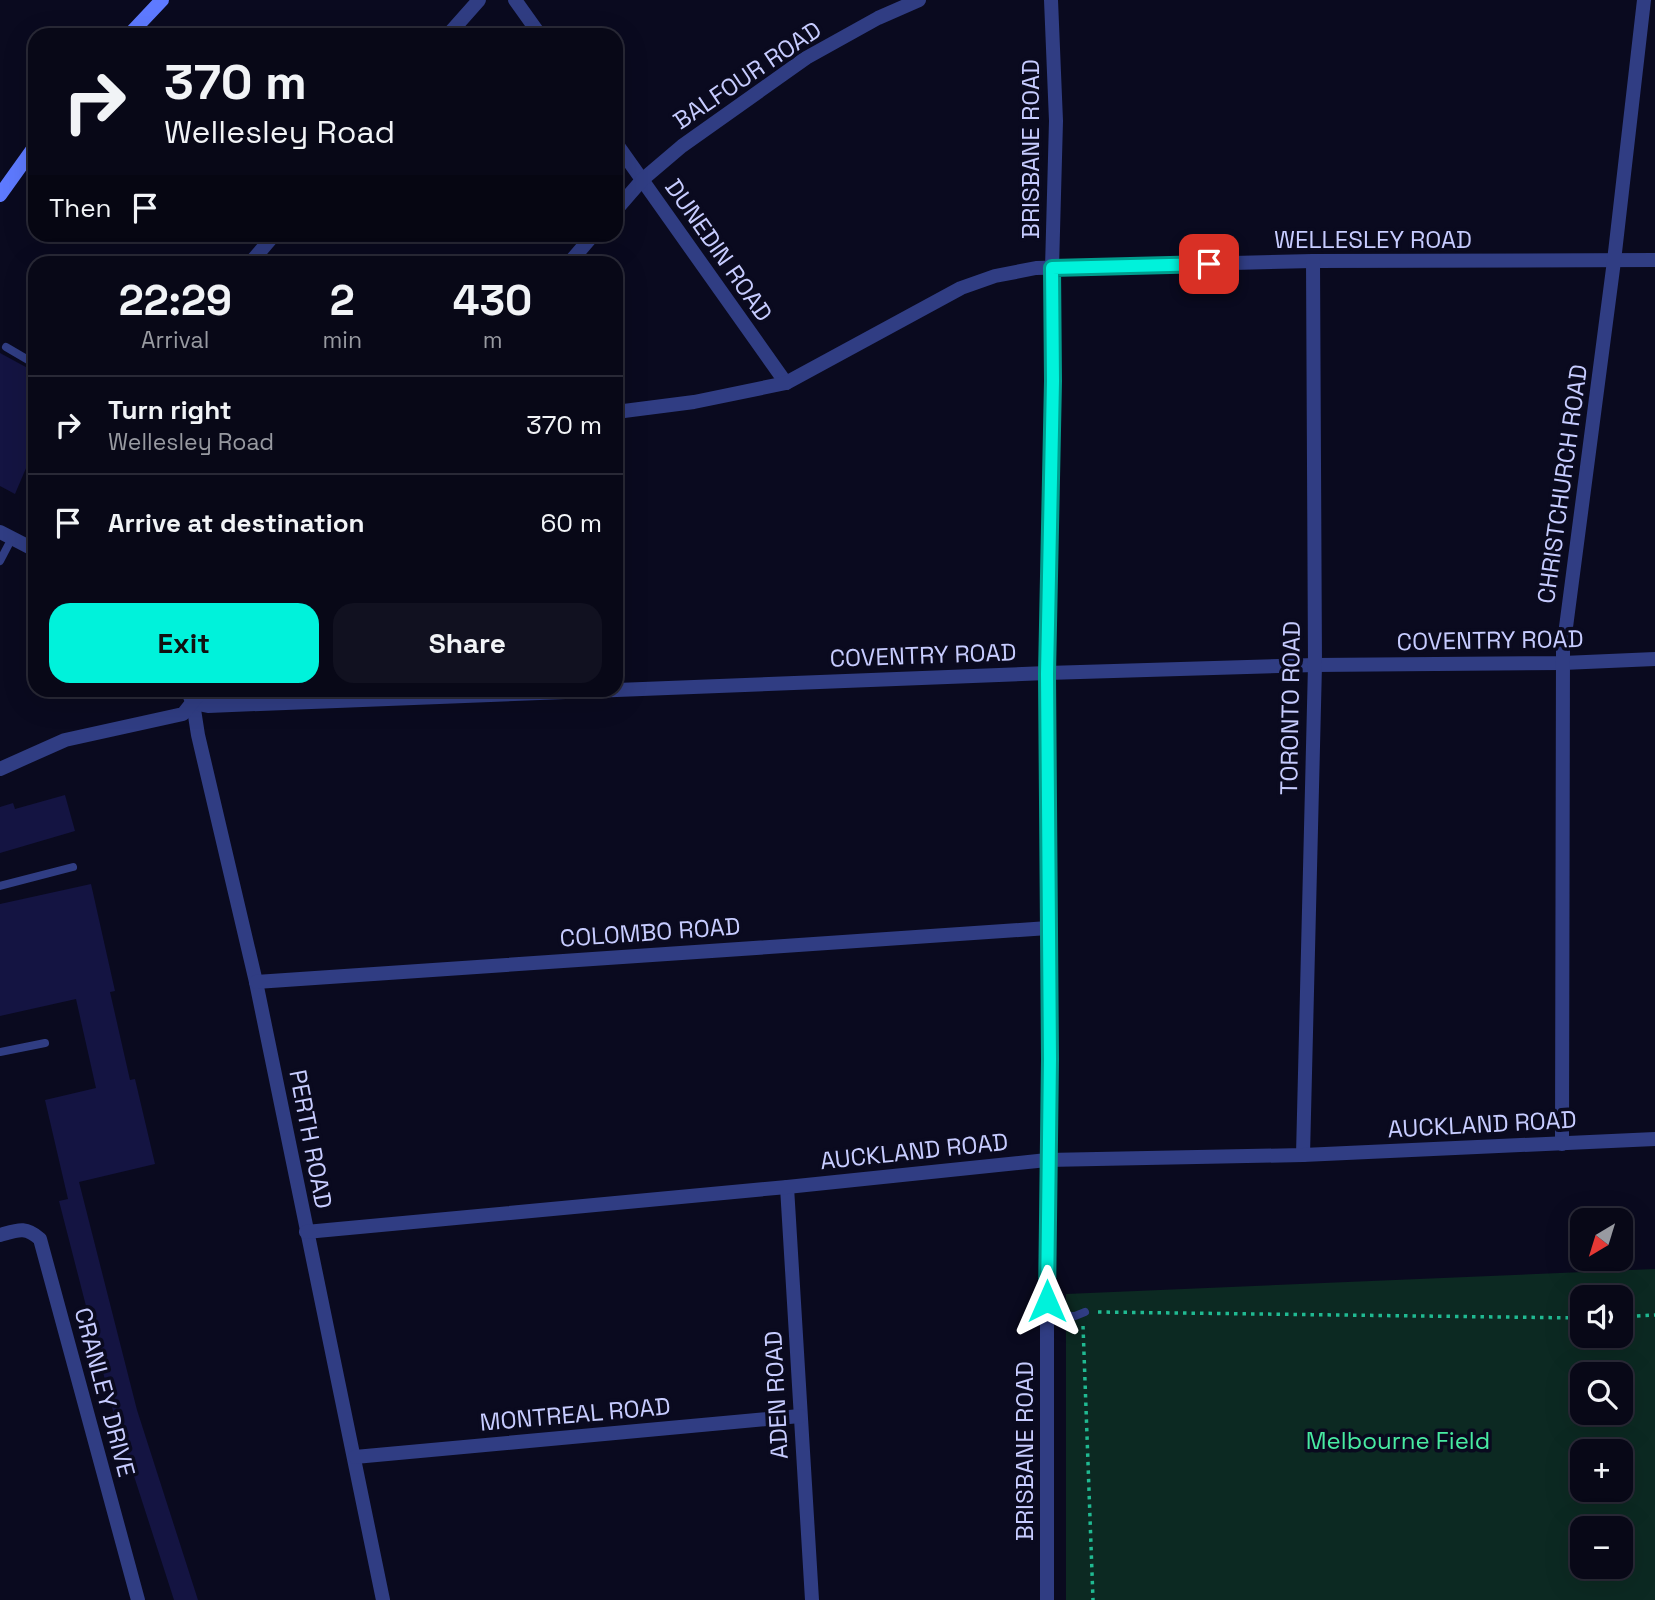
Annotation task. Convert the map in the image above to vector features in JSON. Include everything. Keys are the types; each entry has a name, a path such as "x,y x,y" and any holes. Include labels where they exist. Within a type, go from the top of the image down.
{"street":[{"path":"136,28 162,0"},
{"path":"454,28 479,0"},
{"path":"515,0 535,28"},
{"name":"BALFOUR ROAD","path":"623,202 642,180 682,146 806,58 878,18 919,0"},
{"name":"BRISBANE ROAD","path":"1047,1600 1047,1160 1050,1059 1047,674 1056,121 1051,0"},
{"name":"CHRISTCHURCH ROAD","path":"1562,1144 1563,663 1574,560 1615,261 1644,0"},
{"name":"DUNEDIN ROAD","path":"623,153 786,383"},
{"path":"0,195 28,156"},
{"path":"256,256 268,242"},
{"path":"575,256 587,242"},
{"name":"WELLESLEY ROAD","path":"623,411 694,402 786,383 961,288 995,276 1052,268 1313,261 1655,260"},
{"name":"TORONTO ROAD","path":"1303,1155 1315,665 1313,261"},
{"path":"6,535 28,546"},
{"name":"COVENTRY ROAD","path":"623,690 1315,665 1655,660"},
{"path":"0,769 65,740 183,714 190,697"},
{"name":"PERTH ROAD","path":"190,697 256,982 383,1600"},
{"name":"COVENTRY ROAD","path":"192,697 208,705 425,697"},
{"name":"COLOMBO ROAD","path":"256,982 1048,928"},
{"name":"AUCKLAND ROAD","path":"306,1232 1047,1160 1303,1155 1655,1139"},
{"name":"ADEN ROAD","path":"787,1187 812,1600"},
{"name":"CRANLEY DRIVE","path":"0,1235 18,1230 31,1231 40,1239 138,1600"},
{"name":"MONTREAL ROAD","path":"355,1457 800,1416"}],"lane":[{"path":"6,347 28,360"},
{"path":"0,561 6,535"},
{"path":"0,886 73,867"},
{"path":"0,1052 45,1043"},
{"path":"1047,1316 1074,1316 1085,1312"}],"path":[{"path":"1093,1600 1082,1333 1085,1312 1570,1318"},
{"path":"1633,1316 1655,1315"}],"green space":[{"name":"Melbourne Field","path":"1655,1269 1655,1600 1066,1600 1066,1294"}],"building":[{"path":"0,353 28,368 28,463 15,494 0,486"},
{"path":"65,795 75,831 0,853 0,807 13,803 15,809"},
{"path":"91,884 115,991 110,992 130,1080 135,1079 155,1164 79,1182 137,1410 198,1600 174,1600 113,1411 59,1201 68,1199 45,1100 96,1088 76,999 0,1016 0,904"}],"route":[{"path":"1047,1301 1050,1059 1047,674 1053,381 1052,268 1209,264"}]}
